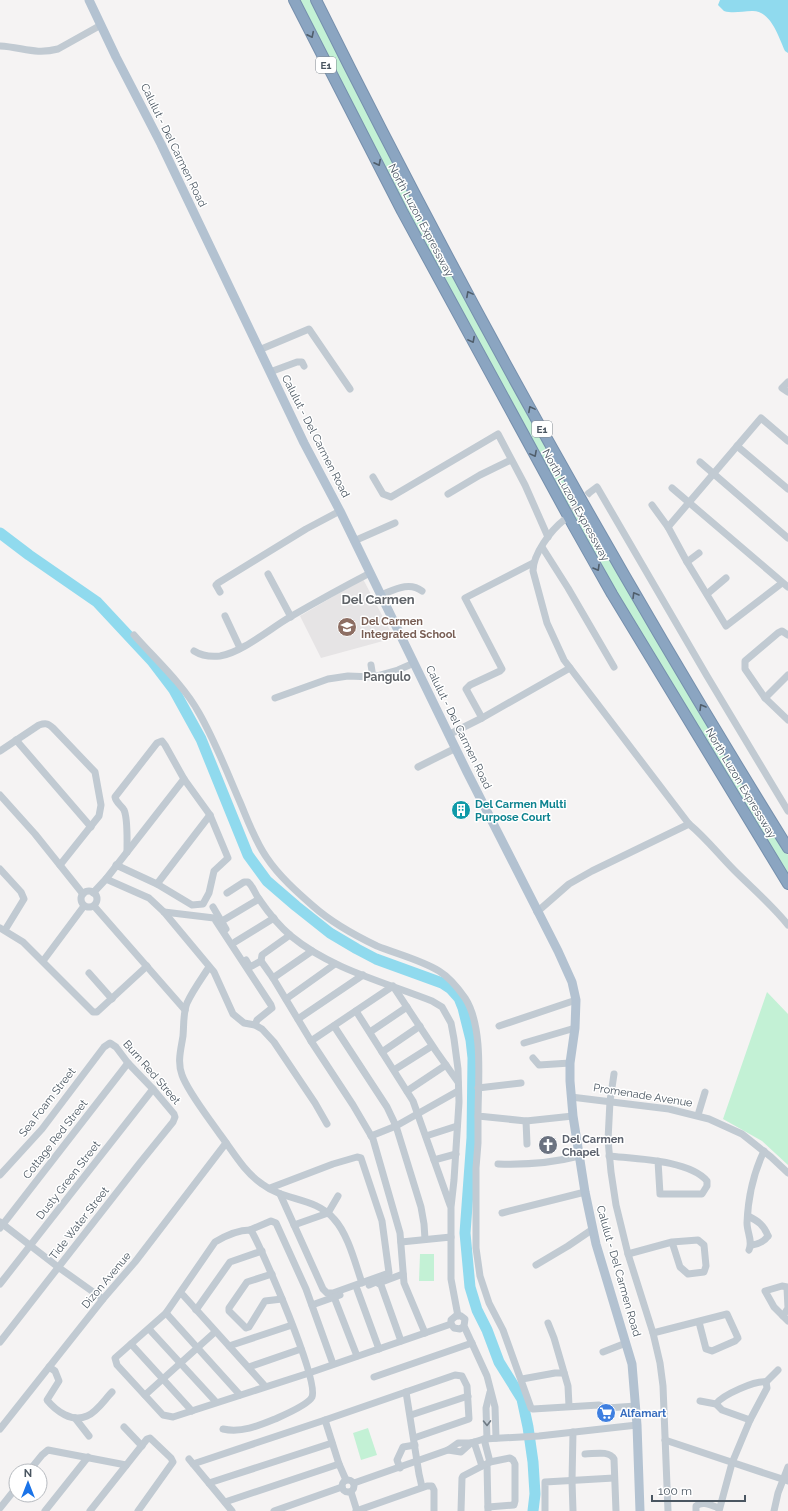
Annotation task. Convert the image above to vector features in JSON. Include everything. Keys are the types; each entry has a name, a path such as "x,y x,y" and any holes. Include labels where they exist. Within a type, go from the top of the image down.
{"highway":[{"name":"North Luzon Expressway","path":"294,0 402,211 569,519 616,601 788,884"},
{"name":"North Luzon Expressway","path":"316,0 419,201 557,456 630,586 788,848"}],"main road":[{"name":"Calulut - Del Carmen Road","path":"89,0 161,144 304,443 340,511 572,982 576,1000 575,1028 570,1063 573,1116 585,1192 593,1228 602,1265 632,1364 636,1406 640,1511"}],"street":[{"path":"0,46 44,52 58,49 101,25"},
{"path":"259,350 309,330 350,389"},
{"path":"270,372 297,362 302,362 304,366"},
{"path":"788,382 782,388 788,392"},
{"path":"668,527 761,418 788,441"},
{"path":"373,477 383,494 391,497 498,434 525,485 548,537"},
{"path":"737,446 788,489"},
{"path":"448,494 480,475 511,460"},
{"path":"700,462 788,538"},
{"path":"589,493 597,487 788,811"},
{"path":"652,505 668,527 687,562 726,626 785,585 672,488"},
{"path":"220,592 216,585 218,583 306,529 340,511"},
{"path":"482,718 466,689 502,669 464,598 533,563 548,537 556,526 564,520"},
{"path":"354,541 395,523"},
{"path":"542,547 568,588 614,667"},
{"path":"687,562 699,553"},
{"path":"533,563 535,580 547,623 555,642 570,668 689,824 699,832 788,925"},
{"path":"194,651 202,655 221,656 240,648 290,617 370,573"},
{"path":"268,574 290,617"},
{"path":"707,594 726,578"},
{"path":"381,595 408,585 422,591"},
{"path":"225,616 240,648"},
{"path":"787,719 765,698 745,669 745,661 782,631 788,635"},
{"path":"134,635 180,686 198,711 228,772 252,832 268,860 279,873 314,907 342,928 379,946 439,971 449,978 466,1000 472,1014 477,1035 478,1143 476,1168 476,1248 480,1276 489,1304 503,1330 522,1379 530,1406 533,1409 599,1405 607,1408 636,1406"},
{"path":"275,698 328,679 348,676 373,678 414,663"},
{"path":"372,665 373,678"},
{"path":"450,734 482,718 570,668"},
{"path":"765,698 788,675"},
{"path":"0,751 39,725 44,723 49,724 95,772 101,805 99,816 60,865"},
{"path":"16,740 91,827"},
{"path":"116,865 157,884 192,905 203,904 209,893 214,871 228,857 210,815 184,779 162,741 160,741 114,797 116,802 124,809 127,852"},
{"path":"418,767 456,748"},
{"path":"93,893 106,879 184,779"},
{"path":"0,795 35,834 83,894"},
{"path":"157,884 210,815"},
{"path":"537,912 569,884 592,870 689,824"},
{"path":"0,869 21,892 24,899 2,929 22,942 43,961 93,1012 97,1012 147,966"},
{"path":"106,879 150,898 164,912 214,972 233,1014 244,1023 262,1029 274,1042 315,1103 327,1124"},
{"path":"227,893 244,882 248,882 274,918 290,935 312,951 336,964 432,1001 442,1007 447,1015 454,1039 458,1082 456,1154 450,1207 451,1279 458,1316"},
{"path":"88,891 93,893 97,898 96,904 89,908 84,906 81,902 83,894 88,891"},
{"path":"222,921 259,899"},
{"path":"43,961 84,906"},
{"path":"94,906 185,1010"},
{"path":"213,907 250,967 261,961"},
{"path":"164,912 214,918 271,1005 272,1008 257,1020 255,1026"},
{"path":"235,942 274,918"},
{"path":"290,935 262,955 261,961 353,1105 371,1136 397,1221 401,1242 404,1283 425,1333"},
{"path":"273,978 312,951"},
{"path":"286,999 336,964"},
{"path":"209,966 188,1001 185,1010 180,1054 181,1073 226,1143 262,1185 280,1194 306,1201 321,1208 334,1219 342,1230 362,1283"},
{"path":"89,973 112,999"},
{"path":"298,1019 363,975"},
{"path":"393,986 432,1046 458,1082"},
{"path":"311,1041 393,986"},
{"path":"499,1026 576,1000"},
{"path":"370,1032 407,1007"},
{"path":"356,1011 407,1091 418,1114 450,1207"},
{"path":"334,1026 387,1107 396,1126 421,1207 426,1239"},
{"path":"382,1052 420,1026"},
{"path":"524,1044 575,1028"},
{"name":"Burn Red Street","path":"110,1043 116,1047 128,1063 153,1089 175,1117"},
{"name":"Sea Foam Street","path":"0,1175 42,1129 104,1047 110,1043"},
{"path":"394,1070 432,1046"},
{"path":"533,1058 539,1064 570,1063"},
{"name":"Cottage Red Street","path":"1,1225 128,1063"},
{"path":"407,1091 446,1065"},
{"path":"614,1074 610,1101 608,1140 616,1205 628,1254 653,1333 660,1363 668,1511"},
{"path":"478,1088 521,1083"},
{"name":"Dusty Green Street","path":"0,1284 153,1089"},
{"path":"371,1136 396,1126 458,1091"},
{"path":"698,1115 705,1092"},
{"name":"Promenade Avenue","path":"571,1097 669,1109 698,1115 720,1123 742,1134 764,1151 788,1173"},
{"path":"478,1116 526,1121 573,1116"},
{"name":"Tide Water Street","path":"0,1342 173,1122 175,1117"},
{"path":"526,1121 527,1144"},
{"path":"426,1136 457,1126"},
{"name":"Dizon Avenue","path":"0,1430 103,1299 136,1262 226,1143"},
{"path":"748,1216 760,1222 771,1236 762,1243 750,1248 748,1216 751,1188 756,1167 764,1151"},
{"path":"434,1160 456,1154"},
{"path":"498,1164 519,1165 549,1162 579,1156"},
{"path":"610,1156 658,1160 688,1169 704,1177 707,1181 705,1191 702,1194 660,1194 658,1160"},
{"path":"270,1188 333,1164 357,1157 361,1158 382,1221 389,1271 387,1274 334,1293 327,1293 323,1290 280,1194"},
{"path":"502,1213 585,1192"},
{"path":"294,1225 328,1213 338,1196"},
{"path":"333,1364 306,1290 276,1223 271,1221 250,1230 224,1237 215,1242 166,1313 115,1358 163,1415 173,1417 309,1373 451,1324"},
{"path":"1,1225 30,1245 58,1268 103,1299"},
{"path":"536,1265 568,1246 593,1228"},
{"path":"223,1429 241,1430 252,1428 287,1414 308,1401 312,1394 309,1373 292,1325 262,1251 250,1230"},
{"path":"401,1242 451,1237"},
{"path":"628,1254 672,1242 698,1240 704,1245 706,1266 704,1272 688,1274 683,1270 672,1242"},
{"path":"196,1310 230,1262 262,1251"},
{"path":"252,1337 248,1328 246,1328 229,1311 229,1308 247,1282 272,1274"},
{"path":"312,1305 403,1274"},
{"path":"379,1283 401,1341"},
{"path":"782,1286 788,1288 788,1308 786,1319 774,1307 765,1291 782,1286"},
{"path":"357,1289 379,1348"},
{"path":"180,1294 183,1295 265,1386"},
{"path":"334,1297 357,1356"},
{"path":"248,1328 265,1301 282,1299"},
{"path":"166,1313 240,1395"},
{"path":"653,1333 727,1314 738,1338 735,1341 712,1351 708,1351 706,1349 699,1322"},
{"path":"451,1324 453,1318 458,1316 461,1316 464,1319 464,1326 485,1371 495,1407 496,1438"},
{"path":"548,1323 568,1386 569,1406"},
{"path":"451,1324 457,1329 464,1326"},
{"path":"229,1346 252,1337 292,1325"},
{"path":"149,1329 216,1402"},
{"path":"145,1395 215,1332"},
{"path":"374,1377 472,1343"},
{"path":"603,1352 626,1343"},
{"path":"131,1344 192,1411"},
{"path":"249,1367 300,1349"},
{"path":"49,1367 55,1371 59,1381 47,1400 60,1412 75,1418 89,1436"},
{"path":"716,1404 725,1396 752,1384 766,1382 778,1370"},
{"path":"522,1379 555,1373 564,1373"},
{"path":"232,1511 191,1461 325,1420 458,1375 462,1376 467,1386 470,1418 403,1447 397,1460 400,1468"},
{"path":"696,1511 696,1506 703,1503 719,1510 732,1463 750,1420 767,1388 766,1382"},
{"path":"461,1511 462,1478 486,1464 510,1458 515,1464 515,1501 514,1505 488,1509 486,1464 486,1408 490,1390"},
{"path":"75,1418 91,1414 112,1392"},
{"path":"406,1392 422,1487"},
{"path":"411,1415 468,1396"},
{"path":"700,1401 716,1404 722,1410 750,1420"},
{"path":"325,1420 339,1464 346,1480"},
{"path":"354,1484 448,1450 458,1443 473,1443 486,1439 539,1436 637,1425"},
{"path":"124,1427 142,1446"},
{"path":"573,1432 573,1511"},
{"path":"90,1511 126,1465 150,1438 171,1458 173,1462 138,1511"},
{"path":"665,1440 785,1481"},
{"path":"209,1484 332,1443"},
{"path":"473,1443 486,1464"},
{"path":"36,1463 48,1450 126,1465"},
{"path":"585,1454 608,1453 612,1455 614,1459 616,1511"},
{"path":"46,1511 88,1458"},
{"path":"224,1502 339,1464"},
{"path":"774,1511 778,1493 785,1481 788,1466"},
{"path":"546,1511 545,1482 614,1478"},
{"path":"346,1480 351,1480 354,1484"},
{"path":"274,1511 342,1487 346,1480"},
{"path":"354,1484 354,1488 351,1492 357,1511 422,1487 432,1486 434,1490 434,1510 426,1511"},
{"path":"342,1487 344,1491 351,1492"},
{"path":"0,1508 8,1498"}],"shaded area":[{"name":"Del Carmen Integrated School","path":"363,579 394,638 321,658 300,616"}],"green space":[{"path":"297,0 312,0 355,86 724,750 788,855 788,880 599,563 430,256"},
{"path":"767,992 788,1014 788,1165 762,1141 723,1119"},
{"path":"420,1254 434,1254 434,1281 419,1281"},
{"path":"368,1428 377,1455 361,1460 353,1433"}],"water":[{"path":"720,0 788,0 788,53 785,51 777,32 764,15 759,12 752,11 724,11 718,5"}],"waterway":[{"path":"0,533 97,602 152,661 174,690 201,739 248,855 267,881 330,933 376,959 442,983 451,989 459,998 471,1040 473,1058 472,1138 465,1233 470,1287 477,1310 487,1330 499,1362 522,1399 533,1462 535,1494 533,1511"}],"tunnel":[{"path":"565,518 589,493"}],"place":[{"name":"Del Carmen Integrated School","path":"347,627"},
{"name":"Del Carmen Multi Purpose Court","path":"461,810"},
{"name":"Del Carmen Chapel","path":"548,1145"},
{"name":"Alfamart","path":"606,1413"}],"district":[{"name":"Del Carmen","path":"378,599"},
{"name":"Pangulo","path":"387,677"}]}
